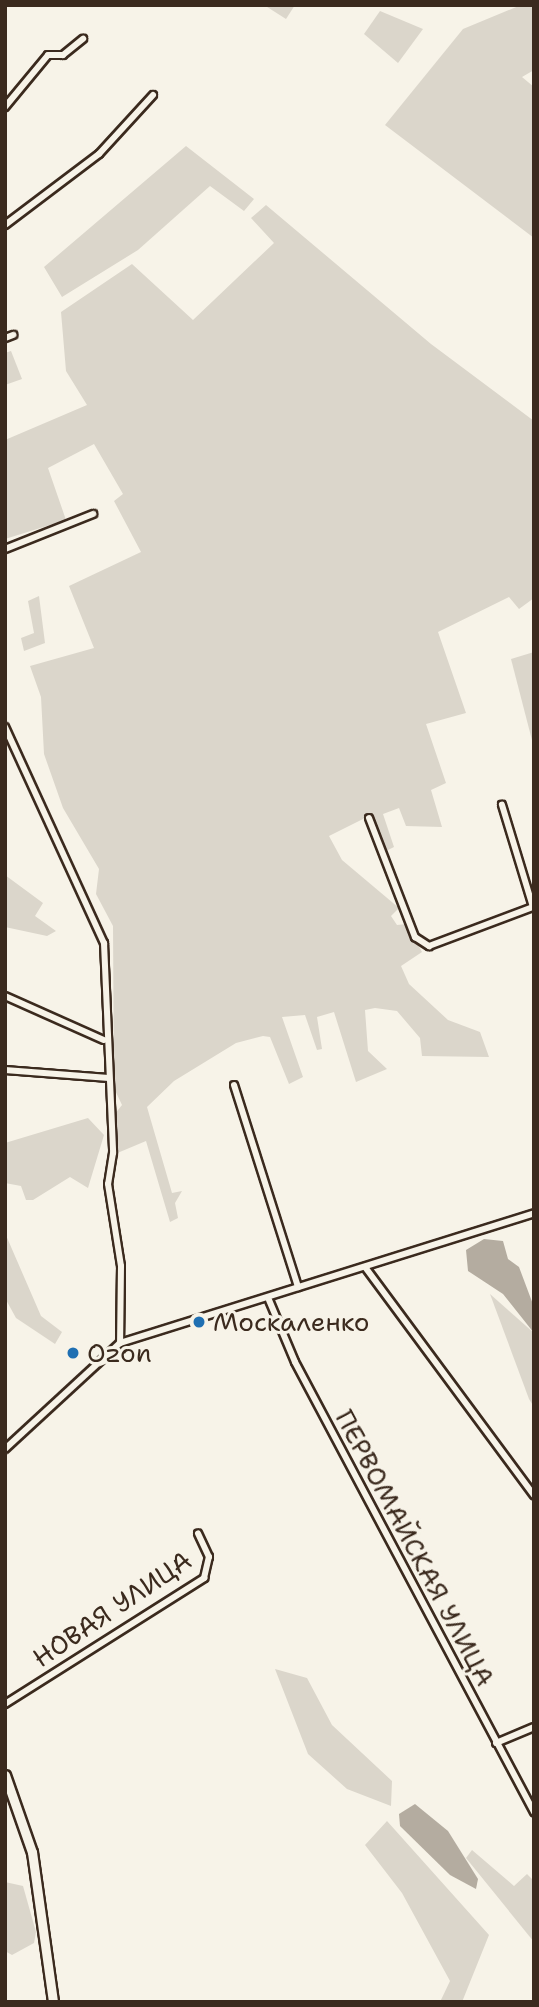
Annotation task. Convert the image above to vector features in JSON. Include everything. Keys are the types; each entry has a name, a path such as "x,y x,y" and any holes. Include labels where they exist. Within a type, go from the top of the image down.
{"main road":[{"path":"5,1775 32,1852 53,2002"}],"street":[{"path":"5,107 48,55 63,55 83,39"},
{"path":"5,225 99,154 153,95"},
{"path":"5,338 13,335"},
{"path":"5,549 93,514"},
{"path":"5,727 98,923 106,972 104,1040 120,1343"},
{"path":"369,818 415,937 424,945 533,905 502,805"},
{"path":"5,996 104,1040"},
{"path":"5,1070 108,1078"},
{"path":"234,1084 298,1287"},
{"path":"5,1449 120,1343 269,1300 298,1287 534,1213"},
{"path":"365,1267 534,1495"},
{"name":"ПЕРВОМАЙСКАЯ УЛИЦА","path":"269,1300 295,1362 534,1812"},
{"name":"НОВАЯ УЛИЦА","path":"5,1704 204,1578 209,1557 198,1533"},
{"path":"496,1743 534,1727"}],"shaded area":[{"path":"264,5 295,5 286,19"},
{"path":"521,5 534,5 534,70 522,77 534,87 534,238 385,125 463,29"},
{"path":"380,11 423,29 398,63 364,34"},
{"path":"186,146 254,199 244,211 210,186 138,250 62,297 44,267"},
{"path":"266,205 431,344 534,421 534,598 519,609 509,597 438,632 466,713 426,724 446,783 431,790 442,827 406,826 399,808 383,814 394,847 384,852 369,816 329,836 342,860 399,908 391,916 397,925 407,924 422,952 401,966 409,984 448,1020 480,1032 489,1057 422,1056 420,1038 397,1011 375,1008 365,1010 368,1051 387,1069 356,1082 334,1012 317,1017 322,1049 317,1050 305,1015 282,1017 303,1077 289,1084 270,1037 263,1036 236,1043 174,1081 147,1107 172,1193 182,1191 175,1203 178,1218 170,1222 146,1141 115,1154 114,1115 122,1105 114,1088 113,926 96,894 99,869 63,808 44,754 41,697 30,666 94,648 69,586 141,552 114,501 123,494 94,444 48,468 66,520 5,539 5,440 87,405 66,371 61,312 132,264 193,320 274,243 251,218"},
{"path":"11,351 22,379 5,385 5,353"},
{"path":"39,596 45,643 24,651 21,638 34,633 28,601"},
{"path":"534,652 534,748 511,659"},
{"path":"5,875 43,903 35,916 56,931 47,936 5,927"},
{"path":"88,1118 104,1135 88,1188 70,1177 33,1200 26,1200 21,1186 5,1183 5,1143"},
{"path":"5,1233 41,1316 62,1332 55,1344 16,1318 5,1298"},
{"path":"484,1239 503,1241 508,1259 519,1267 534,1307 534,1333 503,1294 468,1271 466,1250"},
{"path":"490,1294 534,1333 534,1407 529,1399"},
{"path":"275,1669 307,1678 332,1725 392,1781 391,1806 347,1789 308,1754"},
{"path":"415,1804 448,1831 478,1879 476,1889 450,1875 400,1826 399,1814"},
{"path":"387,1821 489,1935 462,2002 440,2002 450,1981 402,1893 365,1845"},
{"path":"472,1850 514,1886 527,1874 534,1881 534,1942 466,1858"},
{"path":"5,1882 23,1886 36,1932 34,1943 12,1955 5,1951"}],"place":[{"name":"Москаленко","path":"199,1322"},
{"name":"Ozon","path":"73,1353"}]}
